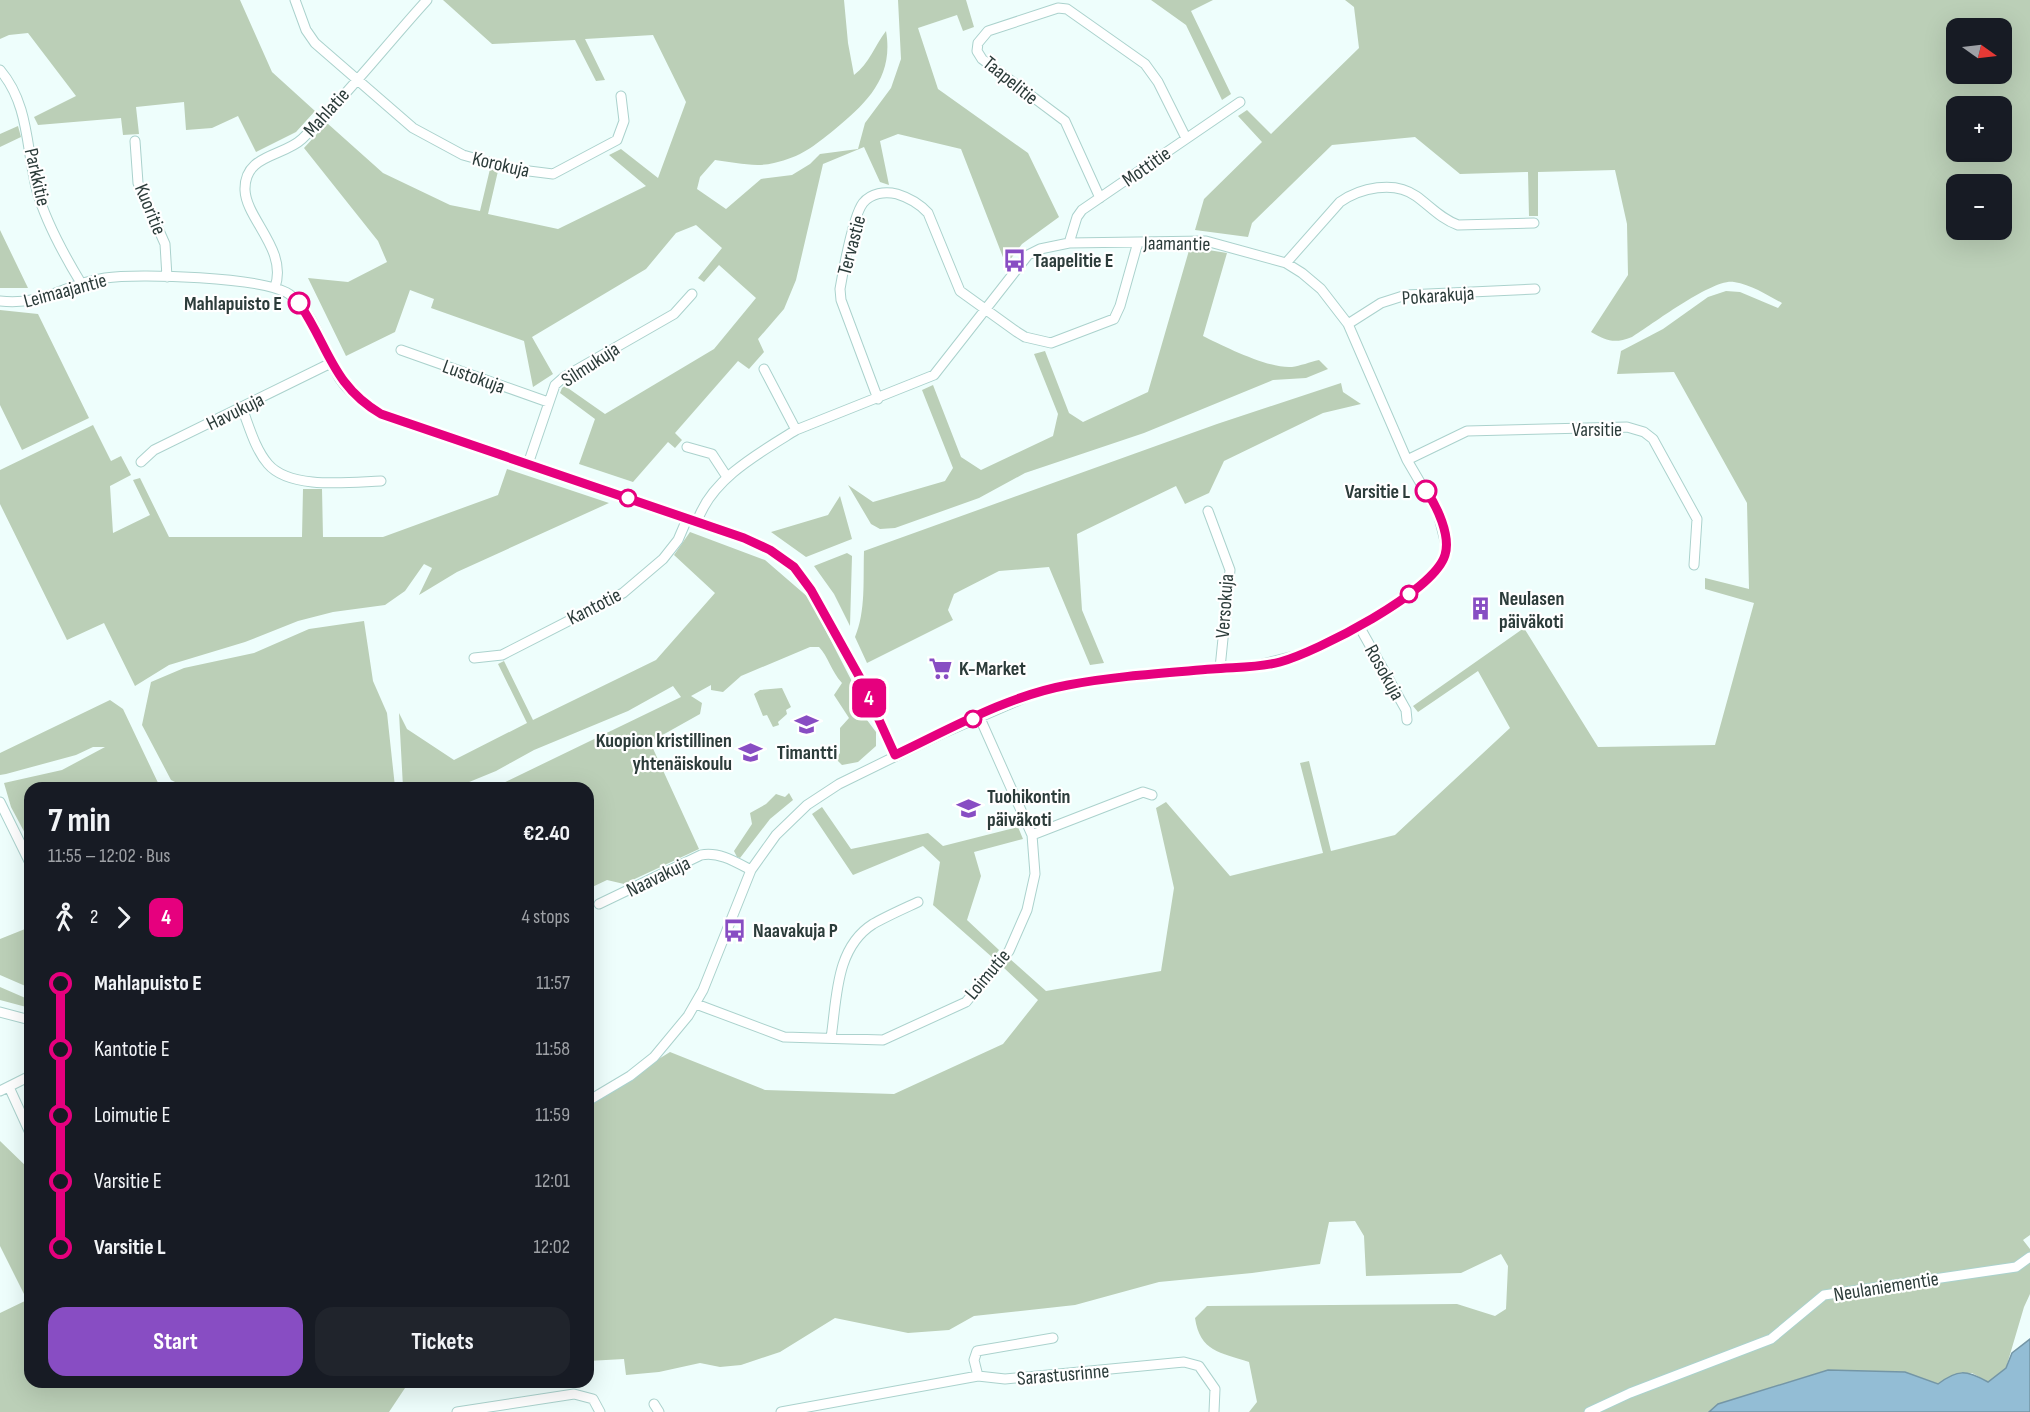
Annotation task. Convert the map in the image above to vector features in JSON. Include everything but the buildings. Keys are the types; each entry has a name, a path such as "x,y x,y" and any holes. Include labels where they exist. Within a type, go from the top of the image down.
{"street":[{"name":"Korokuja","path":"295,0 306,30 315,43 413,128 463,155 513,169 553,174 617,140 624,121 621,96"},
{"name":"Mahlatie","path":"275,287 277,266 245,191 247,177 261,159 300,141 427,0"},
{"name":"Taapelitie","path":"1100,198 1065,120 982,59 977,51 978,43 988,31 1058,8 1076,13 1145,64 1158,82 1186,138"},
{"name":"Parkkitie","path":"0,70 27,125 37,190 44,211 81,283"},
{"name":"Mottitie","path":"1069,243 1077,217 1100,198 1240,102"},
{"name":"Kuoritie","path":"135,141 138,183 165,244 167,277"},
{"path":"1287,263 1340,202 1373,188 1409,192 1446,221 1458,225 1534,224"},
{"name":"Tervastie","path":"878,399 841,300 840,290 852,235 862,204 885,191 913,199 928,213 960,291 1017,332 1043,342 1059,340 1107,324 1114,319 1120,306 1138,242"},
{"name":"Jaamantie","path":"697,522 710,496 727,477 796,430 934,375 1028,255 1040,249 1069,243 1206,241 1287,263 1321,289 1348,324 1407,460 1438,513 1447,549 1445,557 1431,576 1396,604 1359,626"},
{"name":"Leimaajantie","path":"0,301 30,302 81,283 106,277 167,277 275,287 299,303 331,363 351,391 381,414 697,522 770,550 794,567 811,590 860,678 895,755"},
{"name":"Pokarakuja","path":"1348,324 1381,303 1406,295 1535,290"},
{"name":"Silmukuja","path":"528,464 555,386 564,377 674,314 692,294"},
{"name":"Lustokuja","path":"401,350 548,402"},
{"name":"Havukuja","path":"141,462 154,450 331,363"},
{"path":"764,369 796,430"},
{"path":"242,408 268,465 282,474 318,482 381,482"},
{"name":"Varsitie","path":"1407,460 1467,431 1627,427 1644,432 1653,439 1696,519 1695,565"},
{"path":"687,447 712,454 727,477"},
{"name":"Versokuja","path":"1208,511 1230,570 1220,668"},
{"name":"Kantotie","path":"474,658 502,655 623,593 663,559 678,540 687,519"},
{"path":"594,1097 630,1076 654,1057 696,1004 751,870 776,835 807,805 839,784 979,716 1033,694 1067,685 1280,662 1359,626"},
{"name":"Rosokuja","path":"1359,626 1406,710 1407,720"},
{"name":"Loimutie","path":"696,1004 784,1037 883,1040 966,1002 1009,951 1027,910 1035,874 1032,835 979,716"},
{"path":"1032,835 1148,793"},
{"path":"0,802 24,851"},
{"name":"Naavakuja","path":"599,904 701,855 724,857 751,870"},
{"path":"831,1038 842,965 850,945 872,925 918,902"},
{"path":"0,1012 24,1018"},
{"path":"24,1079 5,1089 24,1122"},
{"name":"Neulaniementie","path":"1589,1412 1630,1393 1771,1339 1824,1295 2016,1267 2030,1257"},
{"name":"Sarastusrinne","path":"1053,1338 977,1351 974,1360 978,1376 1005,1379 1184,1362 1199,1366 1215,1389 1214,1412"},
{"path":"781,1412 978,1376"},
{"path":"457,1412 574,1394 593,1399 600,1412"}],"green space":[{"path":"0,0 240,0 272,72 315,111 296,132 256,152 238,116 212,128 186,130 184,102 136,107 139,134 123,135 121,118 38,125 34,117 76,96 28,33 9,35 0,39"},
{"path":"443,0 844,0 854,75 868,60 886,31 886,62 875,88 857,110 820,141 784,161 752,165 715,160 700,177 697,189 726,209 761,179 792,175 810,164 820,154 858,149 865,123 891,88 901,59 898,0 966,0 974,27 963,31 957,15 918,28 938,89 1028,153 1059,217 1022,244 1006,265 961,149 898,134 880,141 889,185 880,182 864,147 823,164 796,280 784,309 758,339 764,352 749,369 738,361 675,433 682,440 675,448 668,442 633,482 579,464 595,419 560,393 562,388 565,386 605,414 714,349 756,298 719,265 704,282 698,278 722,248 696,225 676,233 646,269 532,337 553,374 533,387 524,341 431,308 434,299 410,290 395,332 346,356 308,278 348,282 387,262 378,241 304,148 327,123 383,173 450,205 480,211 490,169 498,171 488,214 558,229 646,186 609,155 621,149 658,178 686,102 653,35 585,39 605,80 596,81 575,40 492,44"},
{"path":"1151,0 1213,0 1191,11 1231,94 1222,100 1186,25"},
{"path":"1345,0 2030,0 2030,1235 2023,1240 2030,1249 2030,1294 2006,1368 1988,1382 1972,1373 1938,1384 1905,1372 1828,1370 1718,1404 1709,1412 1249,1412 1257,1402 1249,1362 1220,1353 1201,1338 1195,1318 1207,1306 1457,1304 1495,1316 1506,1309 1508,1266 1501,1254 1461,1273 1366,1276 1364,1236 1355,1221 1329,1222 1320,1264 1159,1282 1075,1305 974,1316 949,1330 908,1333 835,1318 780,1352 741,1365 720,1367 700,1363 659,1372 626,1375 624,1359 594,1361 594,1099 670,1052 765,1090 894,1094 1003,1044 1038,1000 1003,967 1010,959 1046,991 1161,971 1174,888 1156,808 1166,802 1230,876 1323,853 1300,763 1309,761 1331,851 1395,835 1510,728 1478,671 1418,712 1413,706 1524,628 1598,747 1715,745 1754,603 1705,589 1705,578 1749,589 1747,503 1674,372 1617,374 1621,351 1663,329 1708,297 1726,291 1740,292 1778,308 1782,303 1747,285 1734,282 1724,283 1698,294 1632,337 1615,341 1602,338 1591,332 1628,275 1627,224 1615,170 1538,172 1538,216 1529,216 1528,172 1460,174 1415,137 1332,145 1252,223 1248,237 1195,230 1204,199 1262,142 1238,116 1247,110 1271,134 1359,48 1354,7"},
{"path":"18,126 21,137 0,147 0,134"},
{"path":"0,230 28,288 0,288"},
{"path":"1190,247 1227,253 1203,336 1246,356 1282,367 1292,367 1319,360 1328,369 1306,378 1273,380 1144,433 1025,473 979,498 895,528 880,529 871,524 848,485 873,502 945,481 953,468 922,390 933,385 961,457 981,470 1053,436 1058,414 1034,354 1045,351 1069,413 1083,422 1148,392"},
{"path":"0,310 38,314 89,418 22,450 0,405"},
{"path":"1341,383 1343,392 1361,404 1323,413 1224,461 1209,493 1185,504 1176,486 1077,534 1082,610 1104,663 1090,665 1049,567 999,571 954,594 948,610 953,620 867,663 855,637 861,617 864,551 1217,424"},
{"path":"93,425 111,461 121,456 131,475 110,486 113,533 150,515 133,480 140,478 169,537 302,537 303,489 322,489 323,537 383,537 498,495 507,469 609,503 457,572 419,595 432,568 424,564 405,591 385,605 333,612 298,621 245,642 169,665 135,686 104,623 67,640 0,504 0,470"},
{"path":"840,496 852,539 806,557 771,532 828,515"},
{"path":"690,532 765,560 809,598 863,703 867,720 876,732 876,746 858,762 842,765 836,759 840,753 840,728 849,718 834,695 842,683 819,647 810,647 741,676 723,692 711,690 711,685 691,696 702,703 700,714 650,742 699,849 624,884 607,880 594,886 594,782 505,782 681,697 673,686 628,711 534,750 496,771 469,782 403,782 399,713 407,729 454,760 527,723 498,664 504,661 533,720 656,660 715,593 674,555"},
{"path":"847,553 852,556 850,626 834,594 814,566"},
{"path":"364,621 373,681 387,713 394,782 175,782 171,780 142,725 151,682 184,668 254,653 309,629"},
{"path":"782,688 791,707 786,710 787,714 778,722 779,725 773,727 767,715 763,716 754,694 760,690"},
{"path":"110,700 123,709 158,782 24,782 24,831 11,807 4,783 62,770 105,747 93,747 76,755 0,775 0,753"},
{"path":"789,793 793,800 770,819 740,858 737,857 734,851 752,824 750,813 766,804 776,794 785,797"},
{"path":"822,807 851,849 928,833 943,846 1018,827 1023,839 974,852 981,876 967,920 999,950 993,958 933,905 940,862 923,846 853,875 812,814"},
{"path":"24,929 24,985 0,975 0,939"},
{"path":"0,987 24,997 24,1006 0,1000"},
{"path":"0,1141 24,1164 24,1294 0,1246"},
{"path":"24,1301 24,1388 405,1388 389,1412 0,1412 0,1313"}],"water":[{"path":"2030,1339 2030,1412 1709,1412 1718,1404 1828,1370 1905,1372 1938,1384 1951,1376 1968,1373 1988,1382 2006,1368 2012,1353"}],"bus line":[{"name":"4","path":"299,303 341,381 365,404 381,414 744,538 770,550 794,567 811,590 860,678 895,755 1033,694 1067,685 1251,667 1280,662 1343,635 1396,604 1431,576 1445,557 1447,549 1438,513 1426,491"}],"place":[{"name":"Taapelitie E","path":"1015,260"},
{"name":"Mahlapuisto E","path":"299,303"},
{"name":"Varsitie L","path":"1426,491"},
{"name":"Neulasen päiväkoti","path":"1481,609"},
{"name":"K-Market","path":"941,668"},
{"name":"Timantti","path":"807,725"},
{"name":"Kuopion kristillinen yhtenäiskoulu","path":"750,752"},
{"name":"Tuohikontin päiväkoti","path":"969,808"},
{"name":"Naavakuja P","path":"735,930"}]}
